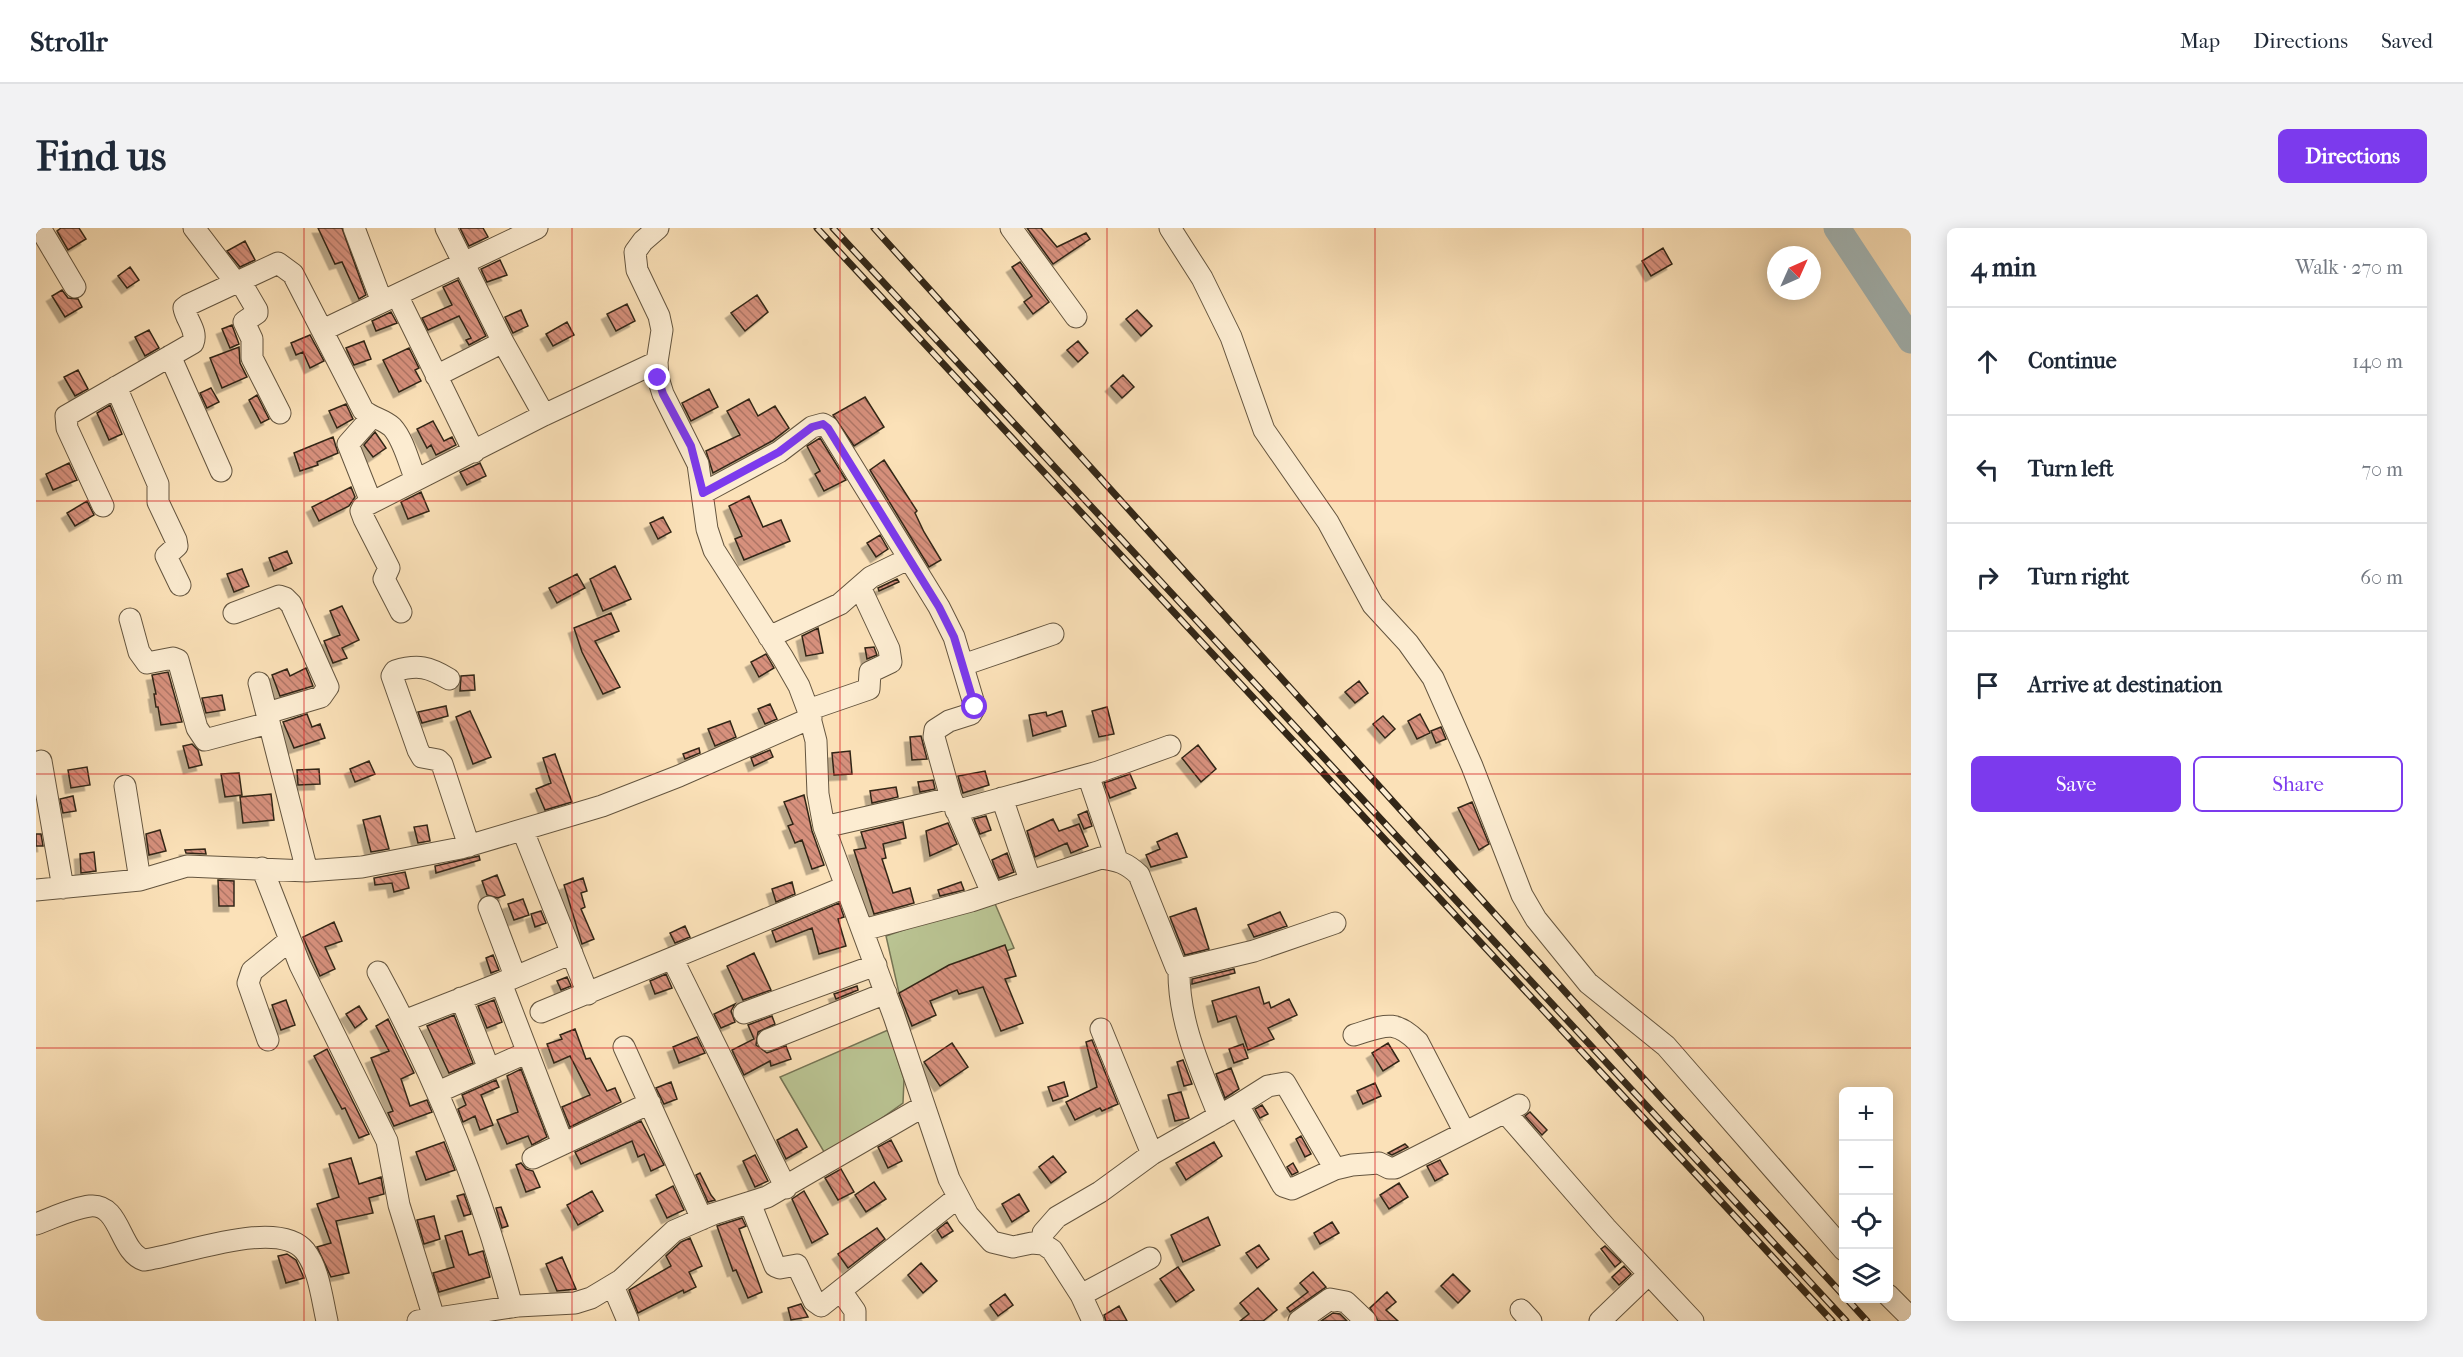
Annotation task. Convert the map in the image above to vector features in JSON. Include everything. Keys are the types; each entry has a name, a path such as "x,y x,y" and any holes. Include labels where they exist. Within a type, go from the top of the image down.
{"street":[{"path":"40,228 75,287"},
{"path":"194,228 238,282 257,310 257,313 243,322 252,339 252,358 280,413"},
{"path":"354,228 390,299 436,376 474,452"},
{"path":"446,228 502,342 543,415"},
{"path":"323,330 537,228"},
{"path":"658,228 643,241 635,252 637,270 659,316 662,344 657,362 663,394 691,446 703,493 707,530 714,550 799,686 816,741 818,794 824,827 876,965 957,1198 981,1233 992,1242 1007,1246 1043,1244 1052,1250 1081,1295 1093,1321"},
{"path":"1011,228 1076,317"},
{"path":"1170,228 1202,278 1222,318 1264,429 1328,522 1373,605 1408,642 1433,678 1472,766 1522,895 1536,919 1588,983 1666,1046 1843,1249"},
{"path":"103,506 64,421 69,413 193,343 195,339 184,308 278,263 287,267 323,330 358,402 371,418 383,422 398,435 416,480"},
{"path":"436,376 502,342"},
{"path":"170,356 220,471"},
{"path":"400,612 384,579 389,568 361,511 371,502 474,452 543,415 657,362"},
{"path":"116,387 158,484 158,502 177,546 166,556 180,585"},
{"path":"371,418 348,444 371,502"},
{"path":"703,493 779,452 812,427 823,424 828,428 939,607 963,665 975,707 971,714 949,721 935,730 934,737 953,805 992,893"},
{"path":"769,637 840,604 871,578 908,559"},
{"path":"36,890 140,880 187,866 307,871 382,864 469,846 523,831 638,793 869,688 870,672 891,662 890,649 860,587"},
{"path":"130,619 139,652 147,663 172,658 178,660 197,728 204,740 268,718 327,693 328,687 291,604 285,598 279,596 234,614"},
{"path":"963,665 1053,634"},
{"path":"449,679 430,668 417,665 395,670 392,676 418,750 422,757 438,760 442,764 469,846"},
{"path":"259,683 307,871"},
{"path":"824,827 1002,798 1088,775 1170,746"},
{"path":"41,761 63,888"},
{"path":"1088,775 1117,860"},
{"path":"125,786 140,880"},
{"path":"1002,798 1030,880"},
{"path":"523,831 588,994"},
{"path":"863,930 881,927 1101,858 1117,860 1130,866 1139,875 1176,967 1179,969 1181,1008 1187,1031 1219,1116"},
{"path":"262,868 290,940 387,1142 399,1205 426,1319 470,1317 521,1306 575,1303 591,1298 613,1286 665,1238 687,1224 786,1188 924,1106"},
{"path":"541,1012 673,960 845,887"},
{"path":"489,907 526,1053 563,1144"},
{"path":"1179,969 1254,951 1335,923"},
{"path":"268,1040 248,983 248,977 252,971 290,940"},
{"path":"404,1021 572,953"},
{"path":"673,960 786,1188"},
{"path":"744,1013 876,965"},
{"path":"378,972 438,1092 521,1306"},
{"path":"768,1041 886,993"},
{"path":"461,998 489,1069"},
{"path":"1354,1035 1391,1025 1401,1027 1418,1042 1464,1131"},
{"path":"1101,1029 1152,1154"},
{"path":"624,1047 702,1219"},
{"path":"438,1092 526,1053"},
{"path":"1043,1244 1043,1233 1057,1217 1100,1192 1152,1154 1277,1082 1286,1083 1335,1169"},
{"path":"533,1158 650,1103"},
{"path":"1238,1105 1276,1174 1287,1189 1299,1188 1335,1169 1379,1163 1389,1168 1395,1167 1512,1108 1649,1274 1693,1321"},
{"path":"750,1203 775,1266 780,1268 797,1266 817,1305 821,1306 957,1198"},
{"path":"36,1224 93,1205 111,1215 129,1248 137,1258 144,1260 230,1240 289,1239 298,1244 312,1263 327,1321"},
{"path":"1081,1295 1150,1258"},
{"path":"1600,1321 1649,1274"},
{"path":"613,1286 628,1321"},
{"path":"841,1291 855,1311 855,1321"},
{"path":"1299,1321 1330,1299 1346,1302 1366,1321"},
{"path":"1893,1300 1911,1318"}],"green space":[{"path":"993,899 1014,948 899,993 886,936"},
{"path":"888,1030 904,1079 903,1103 827,1157 780,1077"}],"building":[{"path":"61,228 79,228 86,239 68,250 57,231"},
{"path":"318,228 342,228 366,295 359,299 342,262 335,264"},
{"path":"460,228 483,228 488,237 469,246"},
{"path":"1027,228 1041,228 1057,247 1086,233 1090,239 1053,264"},
{"path":"245,241 255,260 240,267 227,251"},
{"path":"1663,248 1672,264 1651,276 1642,261"},
{"path":"500,260 507,275 487,282 481,269"},
{"path":"1020,262 1049,302 1033,314 1024,302 1032,296 1012,267"},
{"path":"130,267 139,280 127,288 118,276"},
{"path":"458,280 486,336 469,345 466,340 471,338 459,316 428,330 422,318 452,305 443,287"},
{"path":"62,290 68,298 78,299 82,307 65,317 52,296"},
{"path":"757,295 768,312 745,331 731,313"},
{"path":"627,304 635,321 616,331 607,314"},
{"path":"521,310 528,326 513,333 505,317"},
{"path":"1137,310 1152,326 1141,336 1126,319"},
{"path":"391,312 397,323 376,331 372,321"},
{"path":"567,322 574,335 553,346 546,334"},
{"path":"232,325 239,344 230,348 222,329"},
{"path":"149,330 159,348 145,356 135,337"},
{"path":"310,335 324,361 310,368 303,352 296,355 291,343"},
{"path":"364,341 371,359 354,365 346,348"},
{"path":"1078,341 1088,353 1078,362 1067,350"},
{"path":"239,347 240,363 247,377 222,388 210,358"},
{"path":"409,348 419,368 415,370 421,381 399,392 383,360"},
{"path":"78,370 88,389 75,396 64,377"},
{"path":"1123,375 1134,387 1122,398 1111,386"},
{"path":"211,388 219,402 207,408 200,393"},
{"path":"709,389 718,407 691,421 682,403"},
{"path":"257,395 269,419 261,423 249,400"},
{"path":"865,397 884,427 854,446 833,415"},
{"path":"749,399 758,416 775,406 789,428 772,441 713,473 706,451 740,435 727,411"},
{"path":"346,404 353,419 337,428 329,411"},
{"path":"110,405 122,434 109,440 97,413"},
{"path":"433,421 444,441 452,437 456,445 436,455 431,445 427,448 417,429"},
{"path":"375,432 386,448 373,457 364,445"},
{"path":"333,437 338,453 317,462 318,465 300,471 294,453"},
{"path":"820,438 846,480 824,491 815,474 820,471 807,446"},
{"path":"884,460 917,511 915,513 924,532 941,560 929,567 870,470"},
{"path":"69,463 77,480 53,490 46,474"},
{"path":"480,463 486,476 467,485 460,472"},
{"path":"351,487 355,497 349,506 319,521 312,507"},
{"path":"421,492 429,511 408,519 401,502"},
{"path":"749,496 763,527 781,520 790,541 744,560 735,539 742,536 729,506"},
{"path":"87,501 94,515 75,526 67,513"},
{"path":"663,517 671,532 658,539 650,523"},
{"path":"880,535 888,549 876,557 867,543"},
{"path":"287,551 292,563 274,571 269,558"},
{"path":"615,566 631,599 603,611 590,579"},
{"path":"242,569 249,586 234,592 227,574"},
{"path":"577,574 585,588 557,603 549,588"},
{"path":"897,579 899,582 879,591 878,588"},
{"path":"342,606 359,640 342,648 347,658 333,663 324,641 340,635 330,611"},
{"path":"611,613 619,631 595,641 620,687 603,694 582,652 574,628"},
{"path":"818,628 823,653 806,656 802,636"},
{"path":"874,647 877,655 867,659 865,648"},
{"path":"766,654 774,668 759,677 751,662"},
{"path":"306,668 313,686 280,696 272,675 287,669 290,676"},
{"path":"168,672 182,722 161,725 152,675"},
{"path":"474,675 475,690 460,691 461,676"},
{"path":"1359,681 1368,693 1355,703 1345,692"},
{"path":"222,695 225,710 206,713 202,698"},
{"path":"770,704 777,719 765,724 758,709"},
{"path":"446,706 448,716 422,723 418,712"},
{"path":"1107,707 1114,734 1099,737 1092,711"},
{"path":"470,711 491,757 473,764 456,717"},
{"path":"1062,711 1066,726 1033,736 1029,715 1046,712 1047,716"},
{"path":"307,714 312,727 320,724 325,738 294,748 283,722"},
{"path":"1420,714 1430,733 1417,739 1408,721"},
{"path":"1383,716 1395,729 1385,738 1373,724"},
{"path":"730,721 736,737 715,746 708,729"},
{"path":"1441,727 1446,739 1436,743 1431,731"},
{"path":"921,736 927,759 912,760 910,737"},
{"path":"192,744 198,750 202,765 189,768 183,746"},
{"path":"1198,745 1216,769 1201,782 1182,758"},
{"path":"699,748 700,753 685,759 683,754"},
{"path":"770,750 773,757 754,766 751,758"},
{"path":"850,751 852,774 834,775 832,753"},
{"path":"555,754 572,802 545,810 536,789 551,783 543,758"},
{"path":"369,761 375,774 355,782 350,769"},
{"path":"87,767 90,785 71,788 68,770"},
{"path":"319,769 320,784 298,785 297,770"},
{"path":"985,771 989,785 963,793 958,776"},
{"path":"239,773 242,795 225,797 221,774"},
{"path":"1130,774 1136,788 1110,798 1104,783"},
{"path":"933,780 935,789 920,792 918,782"},
{"path":"896,787 898,797 872,803 870,791"},
{"path":"271,794 274,820 243,823 240,797"},
{"path":"804,795 812,831 824,865 812,869 802,840 795,843 788,826 793,824 784,802"},
{"path":"73,796 76,811 63,813 60,799"},
{"path":"1472,802 1489,844 1479,850 1458,808"},
{"path":"1087,811 1092,826 1084,829 1078,815"},
{"path":"380,816 389,849 371,852 363,820"},
{"path":"986,816 991,830 980,834 974,819"},
{"path":"1053,819 1059,831 1079,824 1088,846 1071,853 1067,843 1035,857 1027,831"},
{"path":"903,822 906,838 883,844 886,858 882,859 893,893 910,888 914,903 874,914 854,850 866,848 861,832"},
{"path":"948,823 957,844 930,856 926,831"},
{"path":"427,825 430,841 418,843 414,827"},
{"path":"160,830 166,851 149,855 146,834"},
{"path":"1177,833 1187,857 1151,867 1146,855 1160,849 1157,842"},
{"path":"36,834 41,834 43,846 36,846"},
{"path":"205,849 206,854 186,853 185,850"},
{"path":"94,852 96,871 81,873 80,854"},
{"path":"1007,853 1014,872 999,878 992,860"},
{"path":"479,856 480,860 436,873 435,866"},
{"path":"405,872 409,888 394,892 392,883 375,885 374,878"},
{"path":"497,875 505,895 498,898 487,895 482,881"},
{"path":"583,878 587,891 581,893 585,907 581,909 594,939 582,944 564,885"},
{"path":"218,880 234,881 234,906 219,906"},
{"path":"792,882 795,894 776,902 772,889"},
{"path":"961,882 964,890 940,896 938,890"},
{"path":"523,899 529,915 514,920 508,904"},
{"path":"839,903 844,917 838,919 846,946 819,954 812,928 776,942 772,931"},
{"path":"1196,908 1209,949 1185,955 1170,917"},
{"path":"541,911 546,923 535,927 531,914"},
{"path":"1280,912 1287,926 1254,937 1248,925"},
{"path":"334,922 342,941 325,947 335,969 320,976 303,937"},
{"path":"685,926 690,937 675,943 670,933"},
{"path":"1005,945 1016,976 1005,979 1023,1023 1001,1031 983,987 959,994 957,990 930,1001 936,1015 912,1026 899,993 949,965"},
{"path":"754,953 771,990 743,1000 727,966"},
{"path":"493,955 499,970 491,973 486,958"},
{"path":"1234,969 1235,973 1192,984 1192,979"},
{"path":"666,974 672,988 655,994 650,981"},
{"path":"567,977 571,986 561,990 557,981"},
{"path":"857,986 858,990 836,999 834,994"},
{"path":"1259,987 1264,1004 1269,1002 1271,1008 1289,999 1297,1015 1268,1028 1274,1039 1248,1050 1236,1016 1218,1022 1212,1001"},
{"path":"286,1000 295,1025 281,1030 272,1005"},
{"path":"494,1000 502,1022 487,1028 478,1006"},
{"path":"735,1004 731,1011 735,1022 721,1028 714,1014"},
{"path":"359,1006 367,1019 355,1028 346,1014"},
{"path":"454,1015 473,1063 449,1073 427,1026"},
{"path":"772,1016 775,1024 758,1032 756,1045 767,1053 786,1046 791,1059 771,1066 770,1061 744,1075 732,1050 754,1039 748,1025"},
{"path":"388,1019 414,1073 401,1079 410,1106 427,1100 432,1112 394,1126 388,1113 393,1111 371,1058 389,1051 376,1026"},
{"path":"575,1029 586,1059 590,1058 607,1091 615,1088 621,1102 570,1127 562,1107 590,1095 570,1056 554,1063 547,1044 562,1039 560,1035"},
{"path":"697,1037 705,1053 679,1063 673,1047"},
{"path":"1092,1040 1118,1104 1102,1111 1100,1108 1075,1120 1066,1102 1097,1087 1086,1042"},
{"path":"952,1043 968,1067 940,1086 924,1062"},
{"path":"1388,1043 1399,1061 1383,1071 1372,1053"},
{"path":"1243,1044 1248,1058 1234,1063 1229,1049"},
{"path":"327,1049 369,1134 359,1138 345,1108 342,1109 314,1056"},
{"path":"1183,1060 1192,1084 1184,1086 1177,1062"},
{"path":"1231,1068 1239,1089 1225,1098 1216,1074"},
{"path":"521,1069 547,1137 532,1145 528,1136 507,1144 497,1120 518,1112 507,1076"},
{"path":"496,1080 499,1087 481,1095 493,1125 480,1130 475,1116 463,1122 458,1109 466,1105 462,1095"},
{"path":"671,1082 677,1099 664,1104 656,1088"},
{"path":"1064,1082 1068,1096 1053,1101 1048,1087"},
{"path":"1375,1083 1381,1096 1363,1104 1357,1091"},
{"path":"1181,1092 1189,1118 1175,1121 1168,1095"},
{"path":"1262,1105 1268,1114 1260,1118 1255,1109"},
{"path":"1530,1112 1547,1130 1542,1135 1525,1116"},
{"path":"641,1121 664,1165 651,1171 644,1154 638,1157 632,1141 581,1164 575,1152"},
{"path":"797,1129 807,1147 786,1159 777,1140"},
{"path":"1301,1136 1311,1154 1305,1157 1296,1139"},
{"path":"891,1140 902,1161 888,1168 878,1147"},
{"path":"444,1142 455,1170 426,1180 416,1152"},
{"path":"1214,1142 1222,1156 1186,1180 1176,1163"},
{"path":"1405,1144 1408,1147 1392,1155 1388,1153"},
{"path":"755,1155 768,1181 755,1187 743,1161"},
{"path":"1053,1156 1066,1172 1051,1183 1039,1167"},
{"path":"351,1158 359,1184 381,1177 384,1194 369,1198 373,1213 336,1221 349,1273 331,1277 317,1247 331,1243 317,1204 339,1197 329,1164"},
{"path":"1440,1160 1448,1174 1435,1181 1427,1166"},
{"path":"521,1163 526,1169 533,1171 540,1187 526,1192 516,1165"},
{"path":"1293,1163 1298,1172 1292,1175 1287,1167"},
{"path":"841,1169 854,1192 838,1200 825,1178"},
{"path":"700,1173 715,1200 708,1202 696,1175"},
{"path":"874,1182 886,1199 866,1212 855,1195"},
{"path":"1399,1183 1408,1197 1389,1209 1380,1195"},
{"path":"673,1186 684,1210 667,1218 656,1195"},
{"path":"592,1191 603,1211 578,1225 567,1205"},
{"path":"804,1191 828,1234 812,1243 792,1199"},
{"path":"464,1194 471,1214 464,1216 457,1196"},
{"path":"1019,1194 1029,1211 1012,1222 1002,1204"},
{"path":"501,1207 508,1226 502,1228 496,1208"},
{"path":"434,1216 440,1239 424,1244 417,1220"},
{"path":"1208,1217 1220,1245 1183,1262 1171,1235"},
{"path":"742,1218 746,1226 739,1229 762,1292 748,1298 736,1270 733,1271 717,1226"},
{"path":"947,1222 953,1231 942,1238 937,1230"},
{"path":"1332,1222 1339,1233 1320,1244 1314,1233"},
{"path":"877,1228 885,1239 848,1268 838,1254"},
{"path":"462,1231 469,1255 483,1251 490,1277 439,1292 433,1273 454,1267 445,1236"},
{"path":"690,1238 702,1266 689,1272 696,1287 684,1293 683,1290 638,1313 629,1290 671,1266 666,1256 681,1242"},
{"path":"1259,1245 1269,1259 1257,1268 1246,1253"},
{"path":"1605,1246 1621,1262 1615,1267 1601,1249"},
{"path":"287,1254 296,1260 304,1278 286,1283 278,1256"},
{"path":"562,1257 576,1289 557,1291 546,1264"},
{"path":"921,1263 937,1281 923,1293 908,1275"},
{"path":"1624,1266 1631,1274 1619,1285 1612,1277"},
{"path":"1178,1267 1194,1290 1176,1302 1160,1279"},
{"path":"1313,1272 1326,1287 1290,1312 1287,1308 1308,1292 1300,1283"},
{"path":"1453,1274 1470,1291 1458,1303 1441,1286"},
{"path":"1258,1288 1277,1310 1263,1321 1240,1321 1249,1314 1240,1303"},
{"path":"1387,1292 1396,1302 1386,1310 1398,1321 1378,1321 1370,1308"},
{"path":"1005,1294 1013,1305 998,1316 990,1305"},
{"path":"801,1304 808,1317 791,1320 788,1308"},
{"path":"1119,1306 1127,1321 1106,1321 1104,1315"},
{"path":"1333,1313 1340,1314 1347,1321 1321,1321"}],"waterway":[{"path":"1837,228 1911,340"}],"railway":[{"path":"817,228 1832,1321"},
{"path":"833,228 1846,1321"},
{"path":"874,228 1664,1101 1839,1291"},
{"path":"1851,1303 1867,1321"}],"route":[{"path":"658,378 663,394 691,446 698,464 703,493 779,452 812,427 823,424 828,428 939,607 954,637 975,707"}]}
